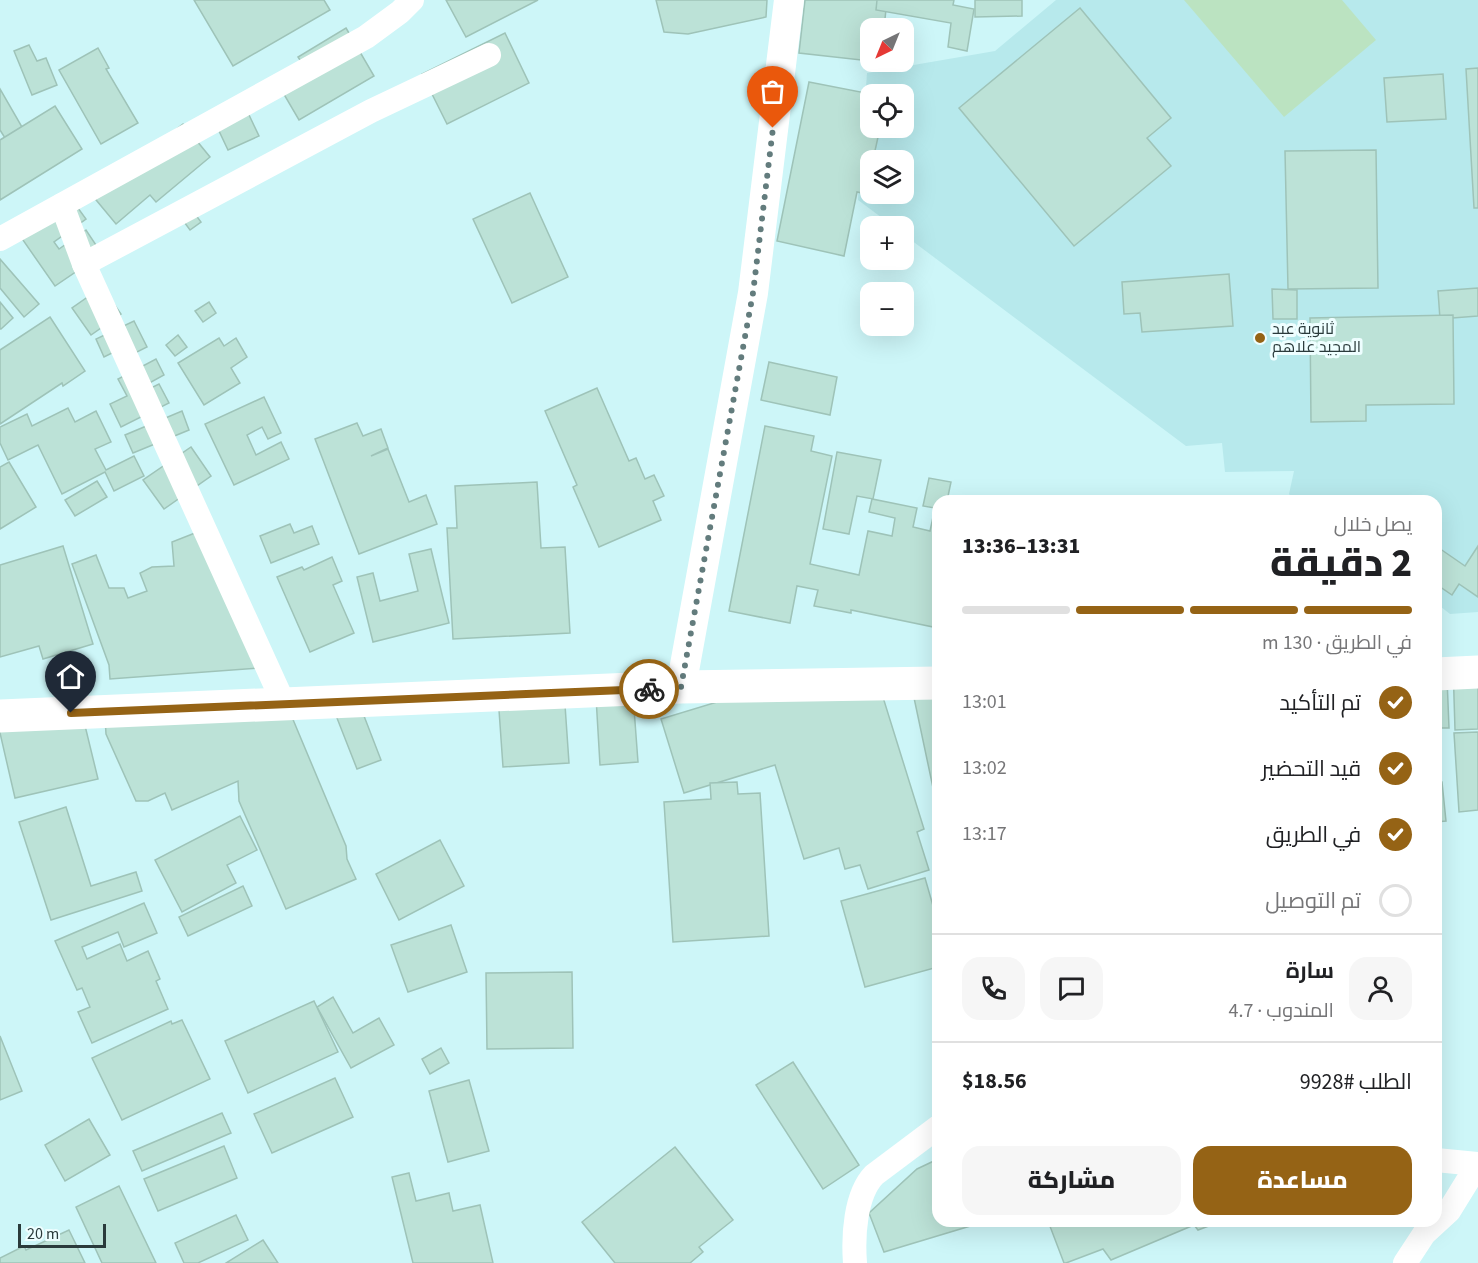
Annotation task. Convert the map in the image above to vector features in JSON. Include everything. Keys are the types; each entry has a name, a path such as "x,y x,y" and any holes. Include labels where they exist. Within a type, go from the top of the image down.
{"main road":[{"path":"1442,674 1478,672"},
{"path":"0,716 681,687 932,683"}],"street":[{"path":"0,239 366,37 400,12 412,0"},
{"path":"681,687 753,293 789,0"},
{"path":"84,264 371,111 489,55"},
{"path":"62,205 84,264 284,704"},
{"path":"851,1258 859,1206 867,1182 932,1132"},
{"path":"1442,1161 1478,1164 1449,1211 1442,1217"},
{"path":"1405,1263 1424,1234 1432,1227"}],"shaded area":[{"name":"ثانوية عبد المجيد علاهم","path":"1056,0 1478,0 1478,612 1450,614 1442,608 1442,495 1290,495 1294,471 1225,472 1222,443 1186,446 914,242 914,216 880,216 863,204 914,204 914,150 862,150 862,138 914,138 914,84 866,84 867,73 914,72 914,65 995,51"},
{"name":"ثانوية عبد المجيد علاهم","path":"860,172 860,201 858,200"}],"green space":[{"path":"1184,0 1342,0 1376,40 1284,117"}],"building":[{"path":"194,0 324,0 330,10 233,66"},
{"path":"446,0 538,0 466,37"},
{"path":"656,0 767,0 766,17 688,34 664,32"},
{"path":"805,0 887,0 885,18 860,18 860,60 799,53"},
{"path":"877,0 954,0 953,5 974,9 967,51 948,47 951,23 876,10"},
{"path":"975,0 1022,0 1022,16 975,17"},
{"path":"1080,8 1171,118 1147,138 1171,166 1074,246 959,108"},
{"path":"346,28 374,76 299,120 275,79 302,63 298,57"},
{"path":"505,33 529,83 447,124 422,74"},
{"path":"29,45 37,61 46,58 57,85 32,95 14,51"},
{"path":"98,48 109,68 106,69 138,123 101,144 59,70"},
{"path":"1478,68 1478,208 1474,208 1466,69"},
{"path":"1443,74 1446,119 1387,122 1384,78"},
{"path":"809,82 860,92 860,138 878,138 875,150 860,150 860,193 857,192 844,256 777,241"},
{"path":"0,89 22,127 5,138 0,130"},
{"path":"242,100 259,136 228,150 211,114"},
{"path":"55,106 82,149 0,200 0,140"},
{"path":"183,124 210,157 156,202 150,195 116,224 92,195"},
{"path":"1376,150 1378,288 1288,289 1285,151"},
{"path":"67,193 86,219 54,242 59,249 86,230 102,254 55,286 16,230"},
{"path":"530,193 568,277 512,303 473,219"},
{"path":"187,203 201,222 190,230 176,211"},
{"path":"0,259 39,304 24,317 0,288"},
{"path":"1229,274 1233,326 1142,332 1140,313 1124,314 1122,282"},
{"path":"102,287 121,314 91,335 72,308"},
{"path":"1478,288 1478,316 1440,319 1438,291"},
{"path":"1272,289 1297,290 1297,319 1273,319"},
{"path":"0,302 13,318 1,329 0,329"},
{"path":"209,302 216,313 203,322 195,311"},
{"path":"1453,315 1454,404 1366,405 1366,421 1311,422 1310,318"},
{"path":"50,317 85,371 63,386 62,383 0,424 0,350"},
{"path":"134,321 147,347 131,355 126,346 104,357 96,339"},
{"path":"178,335 187,347 175,356 166,345"},
{"path":"219,338 224,346 236,338 247,357 231,368 240,383 204,405 178,363"},
{"path":"156,359 164,375 142,387 145,391 159,384 169,403 121,427 110,404 127,396 118,379"},
{"path":"769,362 837,377 830,415 761,400"},
{"path":"597,388 629,461 636,458 645,479 654,475 664,496 653,501 661,520 599,547 573,487 577,485 545,411"},
{"path":"264,397 281,433 268,439 262,427 247,435 256,455 281,442 289,459 234,485 205,424"},
{"path":"68,408 75,422 96,411 111,442 95,449 106,470 134,456 144,476 114,491 105,472 62,494 38,445 8,460 0,443 0,427 27,414 32,426"},
{"path":"182,411 189,430 133,453 125,435"},
{"path":"357,423 363,436 381,429 388,448 371,456 388,449 409,502 426,495 437,524 359,554 315,439"},
{"path":"765,426 814,436 811,451 832,456 810,564 859,575 868,531 892,536 895,518 869,512 872,499 917,508 913,527 930,531 932,522 932,627 851,610 851,613 814,606 818,590 797,586 790,623 729,611"},
{"path":"191,447 211,476 164,509 143,480"},
{"path":"837,452 881,460 873,499 857,496 849,534 823,529"},
{"path":"9,462 36,507 0,529 0,467"},
{"path":"929,478 951,482 948,495 932,495 932,508 923,506"},
{"path":"97,481 107,497 75,516 65,500"},
{"path":"537,482 541,548 565,547 570,633 453,639 447,528 457,528 455,486"},
{"path":"290,524 294,533 312,526 319,544 271,563 260,536"},
{"path":"195,533 258,668 110,679 109,665 72,564 96,555 109,588 124,588 128,598 147,591 140,573 152,567 174,566 172,542"},
{"path":"63,546 93,644 43,659 39,646 0,657 0,565"},
{"path":"1478,546 1478,597 1459,584 1452,595 1442,588 1442,550 1465,566"},
{"path":"431,549 449,623 373,642 357,577 373,573 380,601 418,591 409,554"},
{"path":"332,557 342,581 333,585 354,633 310,652 277,577 302,567 304,570"},
{"path":"1478,664 1478,729 1455,730 1453,665"},
{"path":"796,678 877,678 924,829 917,832 929,870 868,889 860,865 845,869 839,848 804,859 775,765 684,793 661,719"},
{"path":"1442,678 1447,678 1449,728 1442,728"},
{"path":"932,689 932,783 913,693"},
{"path":"633,695 638,762 600,765 596,697"},
{"path":"79,701 98,779 15,798 0,733 0,719"},
{"path":"359,703 381,760 357,769 335,713"},
{"path":"565,705 569,763 503,767 499,710"},
{"path":"289,710 346,846 347,859 356,879 286,909 239,801 238,781 172,810 165,793 148,801 136,801 106,734 105,717"},
{"path":"1478,732 1478,810 1459,812 1454,733"},
{"path":"737,782 738,794 760,793 769,936 673,942 664,802 711,799 710,783"},
{"path":"1442,782 1446,821 1442,821"},
{"path":"66,807 91,886 136,872 142,891 51,920 19,822"},
{"path":"240,816 257,850 227,865 236,883 182,912 155,860"},
{"path":"440,840 464,886 399,920 376,874"},
{"path":"925,878 932,902 932,969 865,987 841,901"},
{"path":"243,886 252,906 188,936 179,917"},
{"path":"144,903 157,933 124,947 118,932 82,947 87,959 120,944 127,961 148,951 160,979 156,981 168,1009 92,1043 78,1012 90,1007 82,988 77,990 55,941"},
{"path":"451,925 467,972 408,992 391,945"},
{"path":"572,972 573,1048 487,1049 486,973"},
{"path":"333,997 353,1033 379,1018 394,1045 351,1068 317,1007"},
{"path":"314,1001 338,1052 248,1093 225,1041"},
{"path":"182,1020 210,1079 122,1120 92,1058 171,1021 172,1024"},
{"path":"0,1036 22,1091 0,1100"},
{"path":"441,1048 449,1063 430,1074 422,1059"},
{"path":"793,1062 859,1165 823,1189 756,1085"},
{"path":"335,1078 353,1117 272,1153 254,1114"},
{"path":"469,1080 489,1151 448,1162 429,1091"},
{"path":"222,1113 231,1133 142,1171 133,1151"},
{"path":"89,1119 110,1155 65,1181 45,1145"},
{"path":"224,1146 237,1178 158,1211 144,1179"},
{"path":"675,1147 733,1220 699,1247 703,1252 690,1263 615,1263 582,1222"},
{"path":"932,1162 932,1227 967,1227 884,1252 869,1213 917,1169"},
{"path":"409,1173 416,1201 449,1193 453,1211 480,1205 493,1263 413,1263 392,1177"},
{"path":"119,1186 156,1263 102,1263 76,1207"},
{"path":"236,1215 248,1240 198,1263 184,1263 175,1243"},
{"path":"1050,1227 1189,1227 1111,1260 1103,1249 1064,1263"},
{"path":"69,1230 85,1263 0,1263 0,1258 24,1246 26,1250"},
{"path":"263,1240 278,1263 226,1263"}],"way so far":[{"path":"649,689 681,687 753,293 773,128"}],"place":[{"name":"ثانوية عبد المجيد علاهم","path":"1260,338"}],"route":[{"path":"71,713 649,689"}]}
